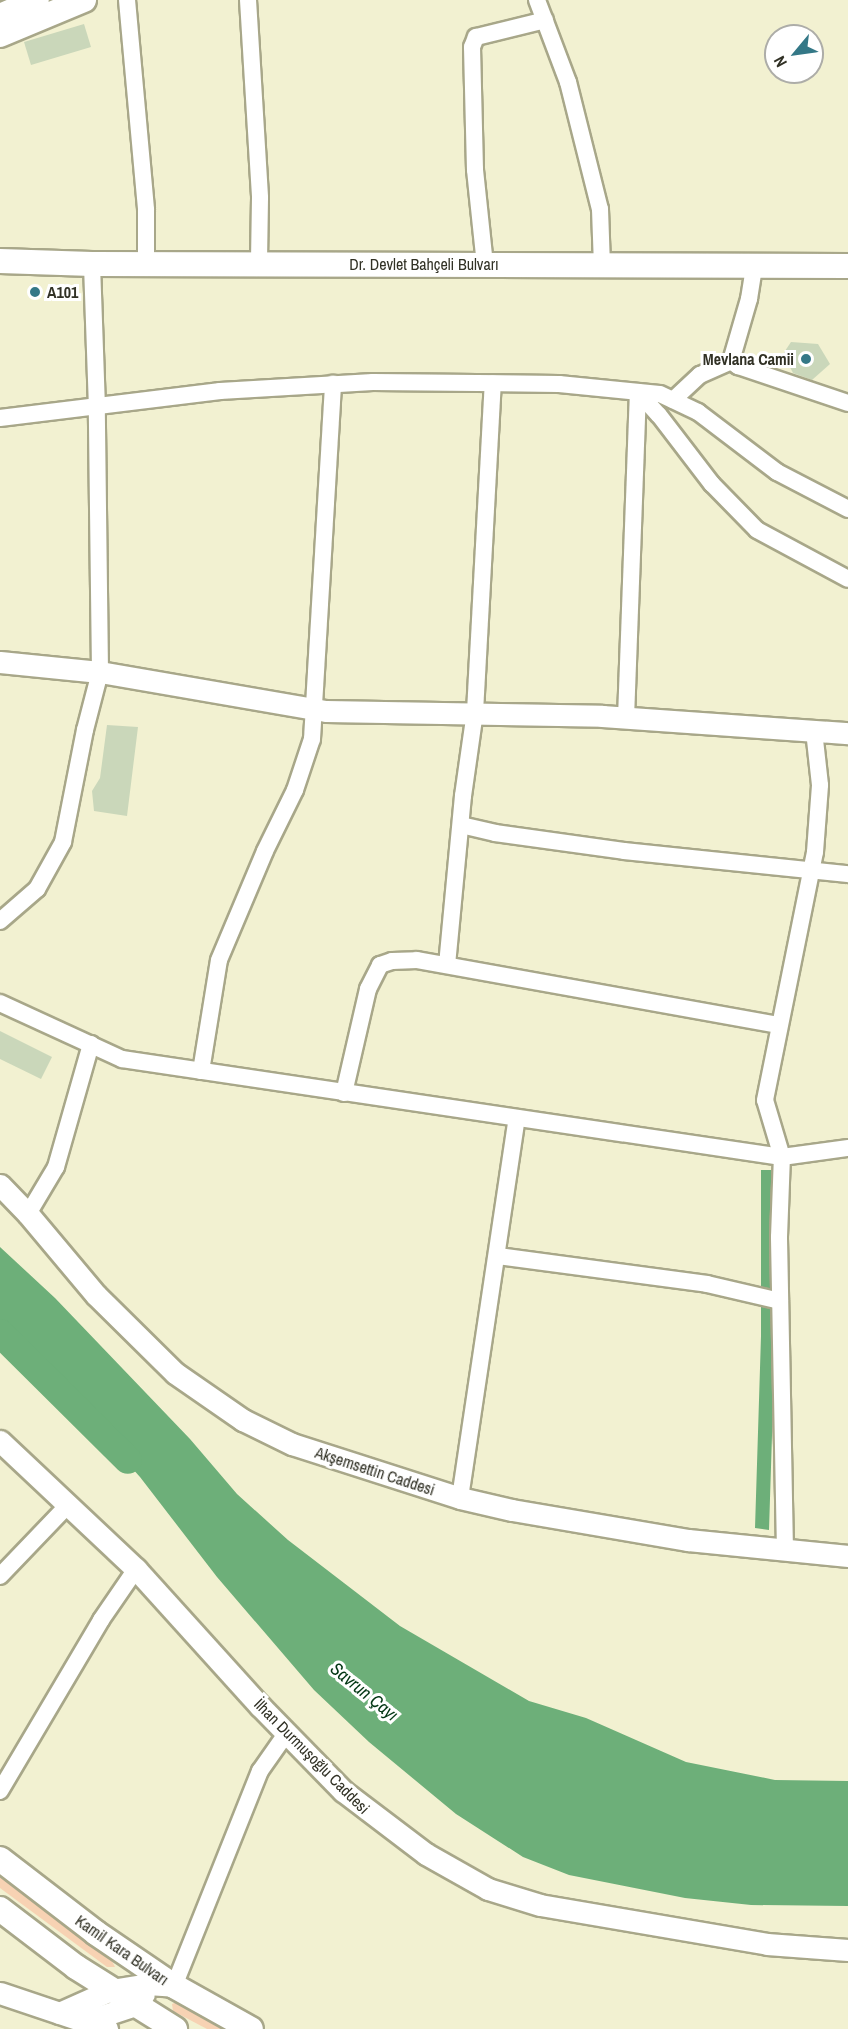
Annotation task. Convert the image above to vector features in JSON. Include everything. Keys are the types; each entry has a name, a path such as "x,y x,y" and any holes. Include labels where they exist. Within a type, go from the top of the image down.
{"main road":[{"path":"0,16 37,0"},
{"path":"0,35 84,0"},
{"name":"Dr. Devlet Bahçeli Bulvarı","path":"0,261 92,264 146,262 848,266"},
{"name":"Kamil Kara Bulvarı","path":"0,1859 41,1893 129,1956 174,1986 251,2029"},
{"path":"0,1909 111,1990 176,2029"}],"street":[{"path":"128,0 146,210 146,262"},
{"path":"248,0 260,198 259,263"},
{"path":"537,0 568,82 600,209 602,266"},
{"path":"485,265 475,170 472,47 476,37 545,20"},
{"path":"0,921 38,889 63,842 85,730 100,672 97,408 92,264"},
{"path":"673,400 700,375 731,361 749,300 754,266"},
{"path":"731,361 738,366 848,403"},
{"path":"0,418 97,408 220,391 373,382 559,384 660,394 698,412 777,472 848,509"},
{"path":"447,965 461,825 476,712 493,383"},
{"path":"201,1071 219,960 265,851 295,790 312,739 333,384"},
{"path":"638,392 712,484 757,530 848,579"},
{"path":"626,718 638,392"},
{"path":"0,662 100,672 312,709 626,718 848,733"},
{"path":"785,1551 780,1301 783,1157 765,1100 778,1025 811,869 820,785 813,731"},
{"path":"461,825 495,833 624,851 848,874"},
{"path":"344,1093 368,989 380,965 392,961 417,960 778,1025"},
{"path":"0,1003 122,1059 783,1157 848,1148"},
{"path":"28,1214 56,1167 91,1044"},
{"path":"460,1498 517,1118"},
{"name":"Akşemsettin Caddesi","path":"0,1185 28,1214 96,1295 140,1341 175,1373 208,1398 243,1420 292,1444 460,1498 586,1524 688,1540 848,1556"},
{"path":"498,1256 706,1284 780,1301"},
{"name":"İlhan Durmuşoğlu Caddesi","path":"0,1441 136,1569 286,1734 367,1812 426,1854 488,1889 540,1905 767,1944 848,1950"},
{"path":"0,1576 69,1504"},
{"path":"0,1791 100,1620 136,1569"},
{"path":"59,2013 111,1990 147,1984 174,1986 260,1772 286,1734"},
{"path":"84,2022 135,2005 145,1993 147,1984 139,1967 129,1956"},
{"path":"0,1994 107,2029"}],"shaded area":[{"path":"0,1876 111,1959 115,1967 107,1967 0,1888"},
{"path":"177,2002 226,2029 207,2029 173,2011 172,2004"}],"water":[{"path":"761,1170 777,1170 772,1278 773,1404 769,1530 755,1528 761,1336"},
{"path":"0,1247 55,1298 190,1439 237,1494 288,1540 400,1626 529,1701 586,1718 686,1762 775,1780 848,1781 848,1906 751,1905 685,1898 569,1875 523,1857 456,1814 369,1742 314,1690 217,1577 140,1477 0,1324"}],"building":[{"path":"84,24 91,47 31,65 24,42"},
{"name":"Mevlana Camii","path":"791,342 818,344 830,364 812,380 793,373 783,354"},
{"path":"107,725 138,727 127,816 94,811 92,791 100,778"},
{"path":"0,1031 52,1057 41,1079 0,1059"}],"waterway":[{"name":"Savrun Çayı","path":"0,1333 128,1460"}],"place":[{"name":"A101","path":"35,292"},
{"name":"Mevlana Camii","path":"806,359"}]}
